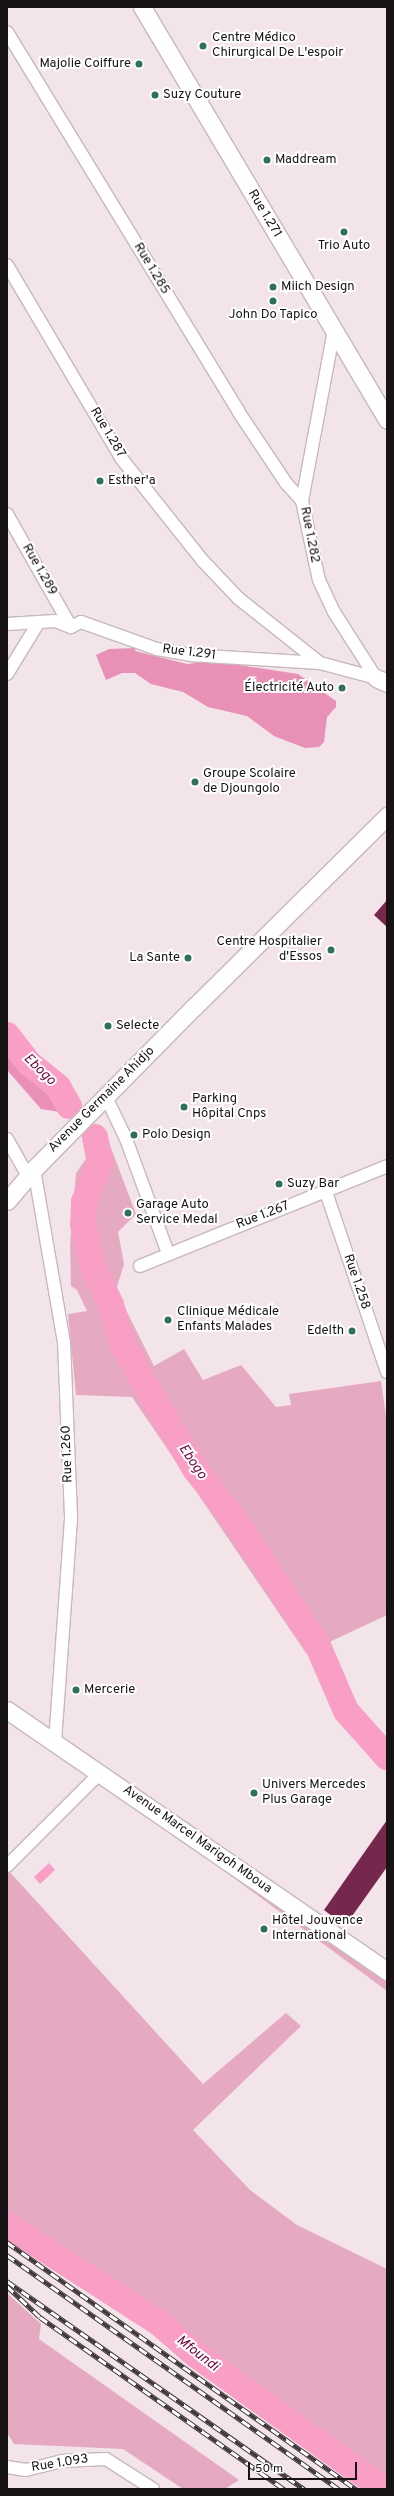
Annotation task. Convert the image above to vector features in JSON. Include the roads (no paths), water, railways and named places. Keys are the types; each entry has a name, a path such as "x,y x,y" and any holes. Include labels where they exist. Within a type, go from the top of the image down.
{"street":[{"name":"Rue 1.271","path":"142,7 387,420"},
{"name":"Rue 1.285","path":"7,32 238,411 286,483 302,501"},
{"name":"Rue 1.287","path":"7,265 121,458 202,560 238,598 320,663"},
{"name":"Rue 1.282","path":"334,330 302,501 319,580 334,612 381,680"},
{"name":"Rue 1.289","path":"7,514 71,627"},
{"name":"Rue 1.291","path":"7,624 37,625 55,621 71,627 81,622 134,642 190,654 320,663 381,680"},
{"path":"7,674 37,625"},
{"name":"Avenue Germaine Ahidjo","path":"7,1202 31,1173 387,816"},
{"path":"106,1097 126,1140 168,1253"},
{"name":"Rue 1.260","path":"7,1139 31,1173 64,1342 71,1520 55,1740"},
{"name":"Rue 1.267","path":"140,1266 168,1253 326,1192 387,1166"},
{"name":"Rue 1.258","path":"326,1192 387,1371"},
{"name":"Avenue Marcel Marigoh Mboua","path":"7,1710 55,1740 100,1773 387,1971"},
{"path":"7,1866 100,1773"},
{"name":"Rue 1.093","path":"7,2467 26,2470 62,2461 102,2458 153,2489"}],"waterway":[{"name":"Ebogo","path":"7,1035 30,1064 58,1087 69,1106"},
{"name":"Ebogo","path":"95,1137 100,1162 84,1202 83,1225 94,1270 111,1305 123,1346 195,1469 235,1520 318,1646 346,1711 387,1757"},
{"name":"Mfoundi","path":"7,2225 159,2323 196,2355 383,2489"}],"railway":[{"path":"7,2242 356,2489"},
{"path":"7,2255 339,2489"},
{"path":"7,2281 304,2489"},
{"path":"7,2286 40,2317 284,2489"}],"place":[{"name":"Centre Médico Chirurgical De L'espoir","path":"203,46"},
{"name":"Majolie Coiffure","path":"139,64"},
{"name":"Suzy Couture","path":"155,95"},
{"name":"Maddream","path":"267,160"},
{"name":"Trio Auto","path":"344,232"},
{"name":"Miich Design","path":"273,287"},
{"name":"John Do Tapico","path":"273,301"},
{"name":"Esther'a","path":"100,481"},
{"name":"Électricité Auto","path":"342,688"},
{"name":"Groupe Scolaire de Djoungolo","path":"195,782"},
{"name":"Centre Hospitalier d'Essos","path":"331,950"},
{"name":"La Sante","path":"188,958"},
{"name":"Selecte","path":"108,1026"},
{"name":"Parking Hôpital Cnps","path":"184,1107"},
{"name":"Polo Design","path":"134,1135"},
{"name":"Suzy Bar","path":"279,1184"},
{"name":"Garage Auto Service Medal","path":"128,1213"},
{"name":"Clinique Médicale Enfants Malades","path":"168,1320"},
{"name":"Edelth","path":"352,1331"},
{"name":"Mercerie","path":"76,1690"},
{"name":"Univers Mercedes Plus Garage","path":"254,1793"},
{"name":"Hôtel Jouvence International","path":"264,1929"}]}
